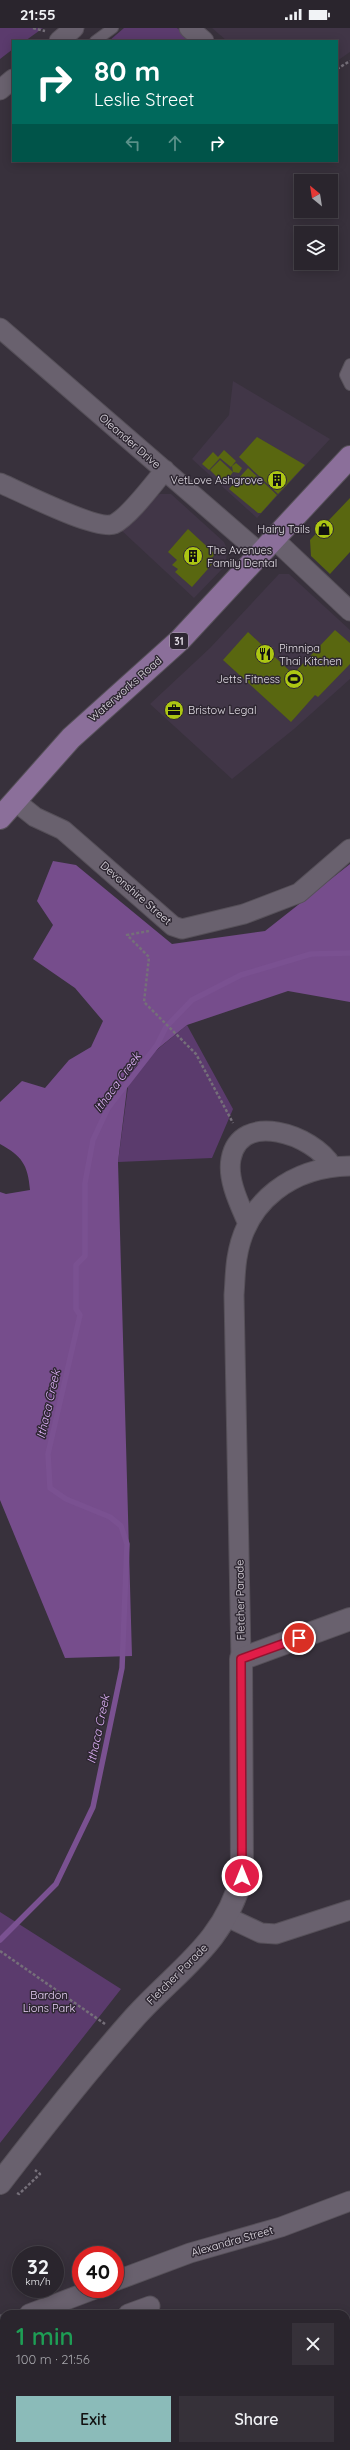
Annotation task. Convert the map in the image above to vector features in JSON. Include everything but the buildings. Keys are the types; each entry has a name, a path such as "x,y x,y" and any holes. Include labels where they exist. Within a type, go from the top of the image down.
{"main road":[{"name":"Waterworks Road","path":"0,818 70,738 166,654 350,457"}],"street":[{"path":"189,28 203,40"},
{"path":"0,90 12,80"},
{"name":"Oleander Drive","path":"0,328 165,470 267,546 350,611"},
{"path":"0,483 89,522 106,526 122,519 165,470"},
{"name":"Devonshire Street","path":"15,801 35,817 63,830 173,926 182,929 244,914 299,892 350,849"},
{"path":"248,1224 238,1202 231,1172 231,1160 234,1149 242,1139 258,1132 275,1132 293,1135 311,1144 325,1156 341,1166"},
{"name":"Fletcher Parade","path":"0,2183 130,2023 204,1948 227,1917 236,1898 242,1876 241,1659 234,1295 237,1257 248,1224 262,1203 280,1186 300,1175 341,1166"},
{"path":"241,1659 350,1619"},
{"path":"227,1917 261,1933 276,1934 349,1913"},
{"name":"Alexandra Street","path":"124,2278 190,2253 281,2227 350,2202"},
{"path":"40,2310 72,2298"},
{"path":"139,2310 150,2306"}],"lane":[{"path":"96,40 114,28"},
{"path":"350,364 345,375 350,385"}],"path":[{"path":"34,28 62,36"},
{"path":"338,68 350,60"},
{"path":"173,926 127,935 149,957 144,1002 196,1054 242,1139"},
{"path":"0,1951 103,2022"}],"shaded area":[{"path":"212,28 350,28 350,52 338,60 338,40 226,40"},
{"path":"233,381 330,439 257,518 192,459 229,415"},
{"path":"160,494 171,494 224,542 227,549 226,565 194,598 121,530 154,497"},
{"path":"279,574 289,574 350,630 350,679 294,729 232,779 150,704 210,648"},
{"path":"53,861 76,865 172,944 265,931 350,864 350,1002 288,991 187,1025 129,1072 118,1162 132,1656 65,1658 0,1500 0,1192 6,1194 30,1190 28,1174 19,1157 8,1148 0,1144 0,1102 22,1081 45,1088 69,1060 91,1047 103,1021 75,988 33,959 53,925 37,901"}],"green space":[{"path":"0,28 43,28 26,40 12,40 12,50 0,59"},
{"path":"124,28 177,28 192,40 110,40"},
{"path":"187,1025 233,1109 212,1158 118,1162 130,1072"},
{"name":"Bardon Lions Park","path":"0,1912 121,1989 0,2143"}],"waterway":[{"name":"Ithaca Creek","path":"0,1940 56,1884 93,1807 122,1668 127,1544 121,1526 110,1517 66,1499 50,1488 48,1454 80,1315 76,1309 76,1265 85,1256 85,1183 93,1140 108,1108 157,1045 166,1027 192,1000 241,975 311,954 350,953"}],"place":[{"name":"VetLove Ashgrove","path":"277,480"},
{"name":"Hairy Tails","path":"324,529"},
{"name":"The Avenues Family Dental","path":"193,556"},
{"name":"Pimnipa Thai Kitchen","path":"265,654"},
{"name":"Jetts Fitness","path":"294,679"},
{"name":"Bristow Legal","path":"174,710"}],"route":[{"path":"242,1876 241,1659 299,1638"}]}
